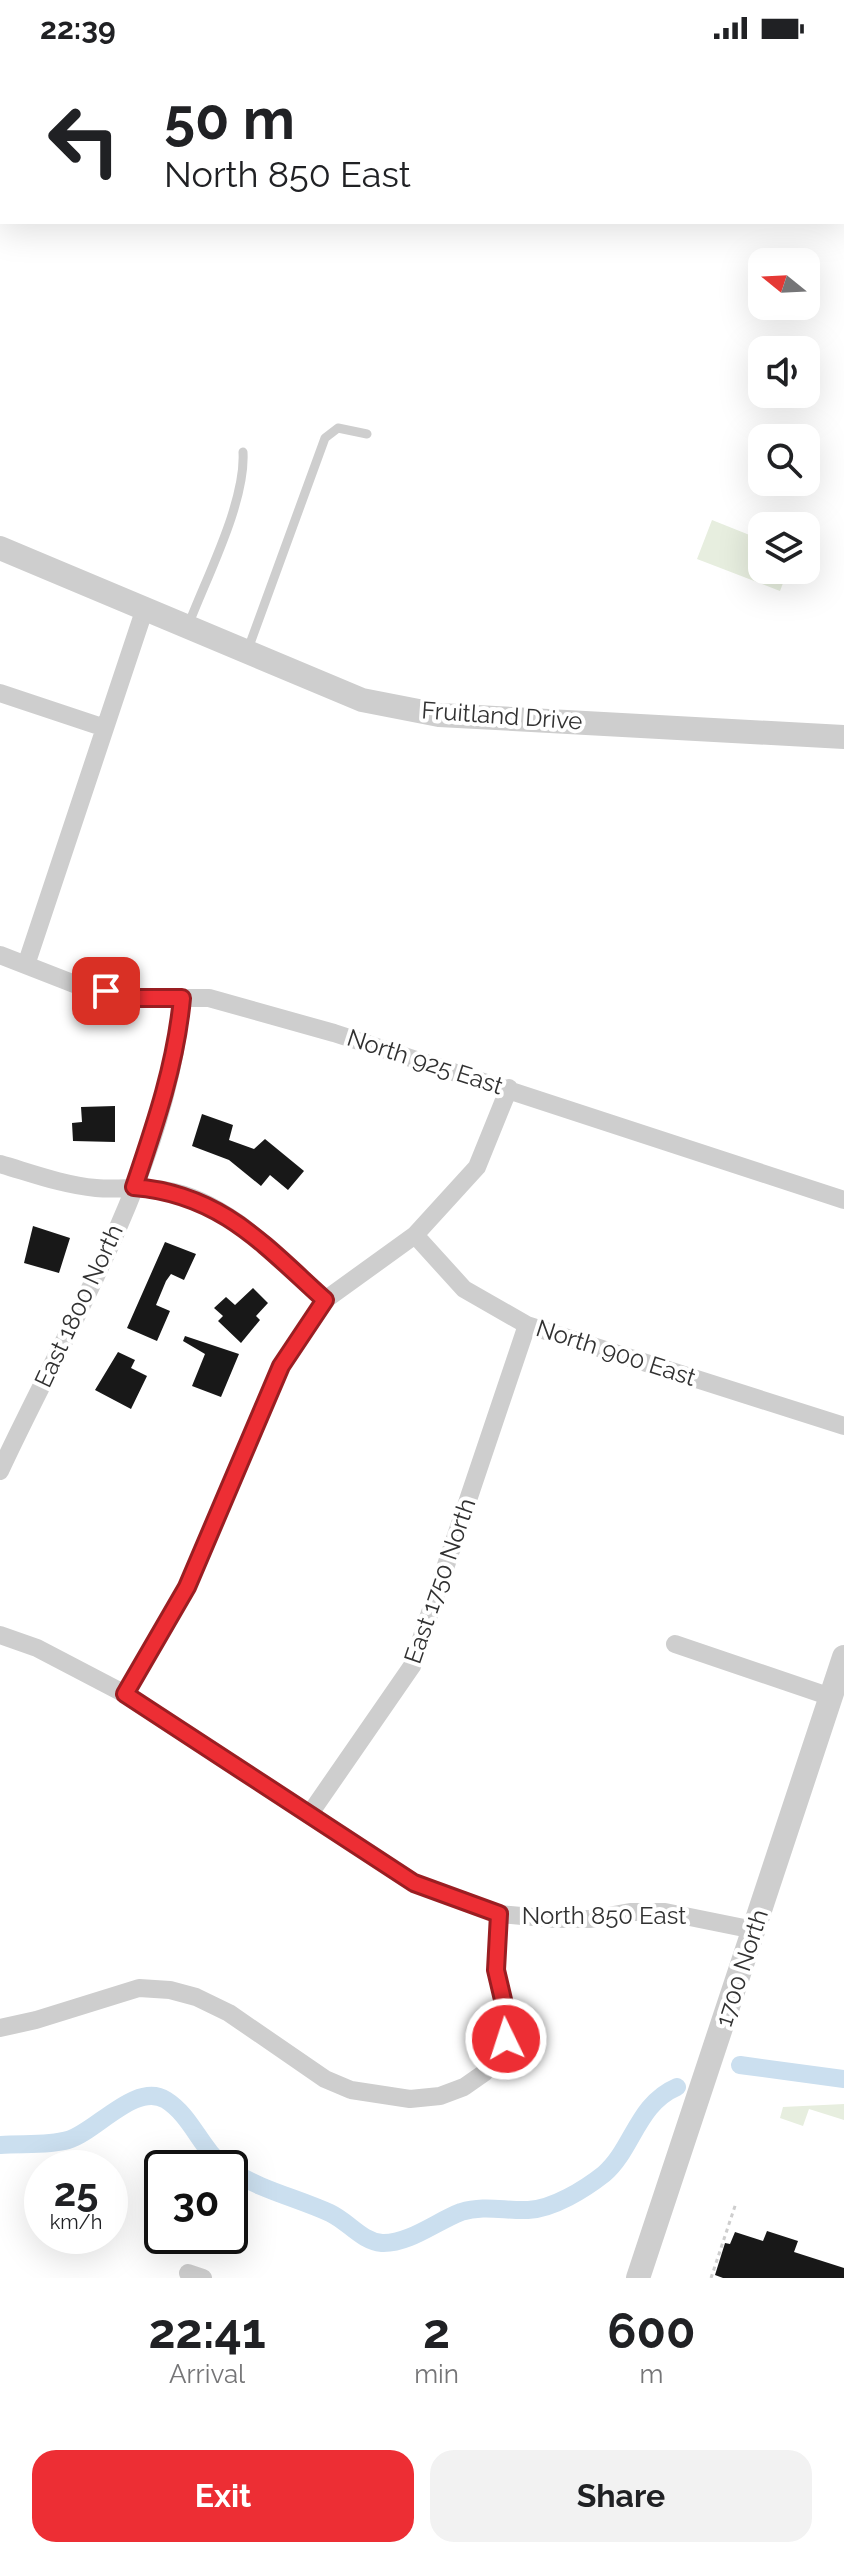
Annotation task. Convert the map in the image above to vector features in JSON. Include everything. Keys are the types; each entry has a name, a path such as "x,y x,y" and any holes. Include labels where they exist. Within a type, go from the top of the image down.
{"street":[{"name":"Fruitland Drive","path":"0,548 362,700 439,715 844,737"},
{"path":"26,965 145,608"},
{"path":"0,693 105,728"},
{"name":"North 925 East","path":"0,955 77,985 135,998 209,998 334,1033 844,1200"},
{"name":"East 1800 North","path":"0,1471 6,1443 79,1311 134,1187 178,1042 182,998"},
{"path":"125,1694 187,1587 281,1366 325,1300 415,1235 477,1167 509,1088"},
{"path":"0,1164 54,1180 96,1188 167,1190 216,1209 253,1236 325,1300"},
{"name":"North 900 East","path":"415,1235 464,1289 527,1325 844,1426"},
{"name":"East 1750 North","path":"309,1815 412,1666 527,1325"},
{"name":"North 850 East","path":"0,1635 37,1648 125,1694 414,1883 499,1914 591,1919 630,1912 665,1912 754,1930"},
{"path":"675,1644 831,1697"},
{"name":"1700 North","path":"638,2278 844,1657"},
{"path":"0,2028 22,2025 139,1988 170,1990 196,1997 229,2013 325,2079 351,2090 396,2098 440,2096 464,2087 484,2073 506,2039 508,2021 496,1970 499,1914"}],"lane":[{"path":"247,652 325,438 338,428 367,434"},
{"path":"188,626 228,526 244,470 243,452"}],"path":[{"path":"711,2278 736,2203"}],"green space":[{"path":"712,520 748,534 748,579 697,559"},
{"path":"762,584 783,584 780,591"},
{"path":"844,2104 844,2120 809,2109 803,2126 780,2118 783,2107"}],"building":[{"path":"115,1106 115,1142 73,1141 72,1123 82,1122 81,1107"},
{"path":"202,1114 233,1125 229,1140 254,1149 265,1139 304,1171 288,1190 270,1175 261,1186 229,1160 192,1146"},
{"path":"33,1226 70,1238 59,1273 24,1263"},
{"path":"165,1242 196,1254 184,1280 171,1274 166,1281 156,1305 170,1311 157,1341 127,1328"},
{"path":"253,1288 268,1303 256,1316 260,1320 241,1343 218,1321 223,1316 214,1308 226,1297 235,1305"},
{"path":"185,1336 239,1354 221,1397 192,1386 205,1354 183,1341"},
{"path":"118,1352 135,1360 131,1368 147,1376 131,1409 95,1390"},
{"path":"767,2231 798,2241 794,2252 844,2268 844,2278 723,2278 715,2275 725,2243 730,2244 735,2232 763,2241"}],"waterway":[{"path":"740,2065 844,2079"},
{"path":"248,2180 330,2213 375,2242 402,2240 461,2212 538,2209 588,2186 614,2164 653,2104 677,2087"},
{"path":"0,2145 68,2140 129,2102 154,2096 166,2100 183,2115 208,2150"}],"route":[{"path":"106,991 135,998 182,998 178,1042 165,1095 134,1187 167,1190 216,1209 253,1236 325,1300 281,1366 187,1587 125,1694 414,1883 499,1914 496,1970 508,2021 506,2039"}]}
